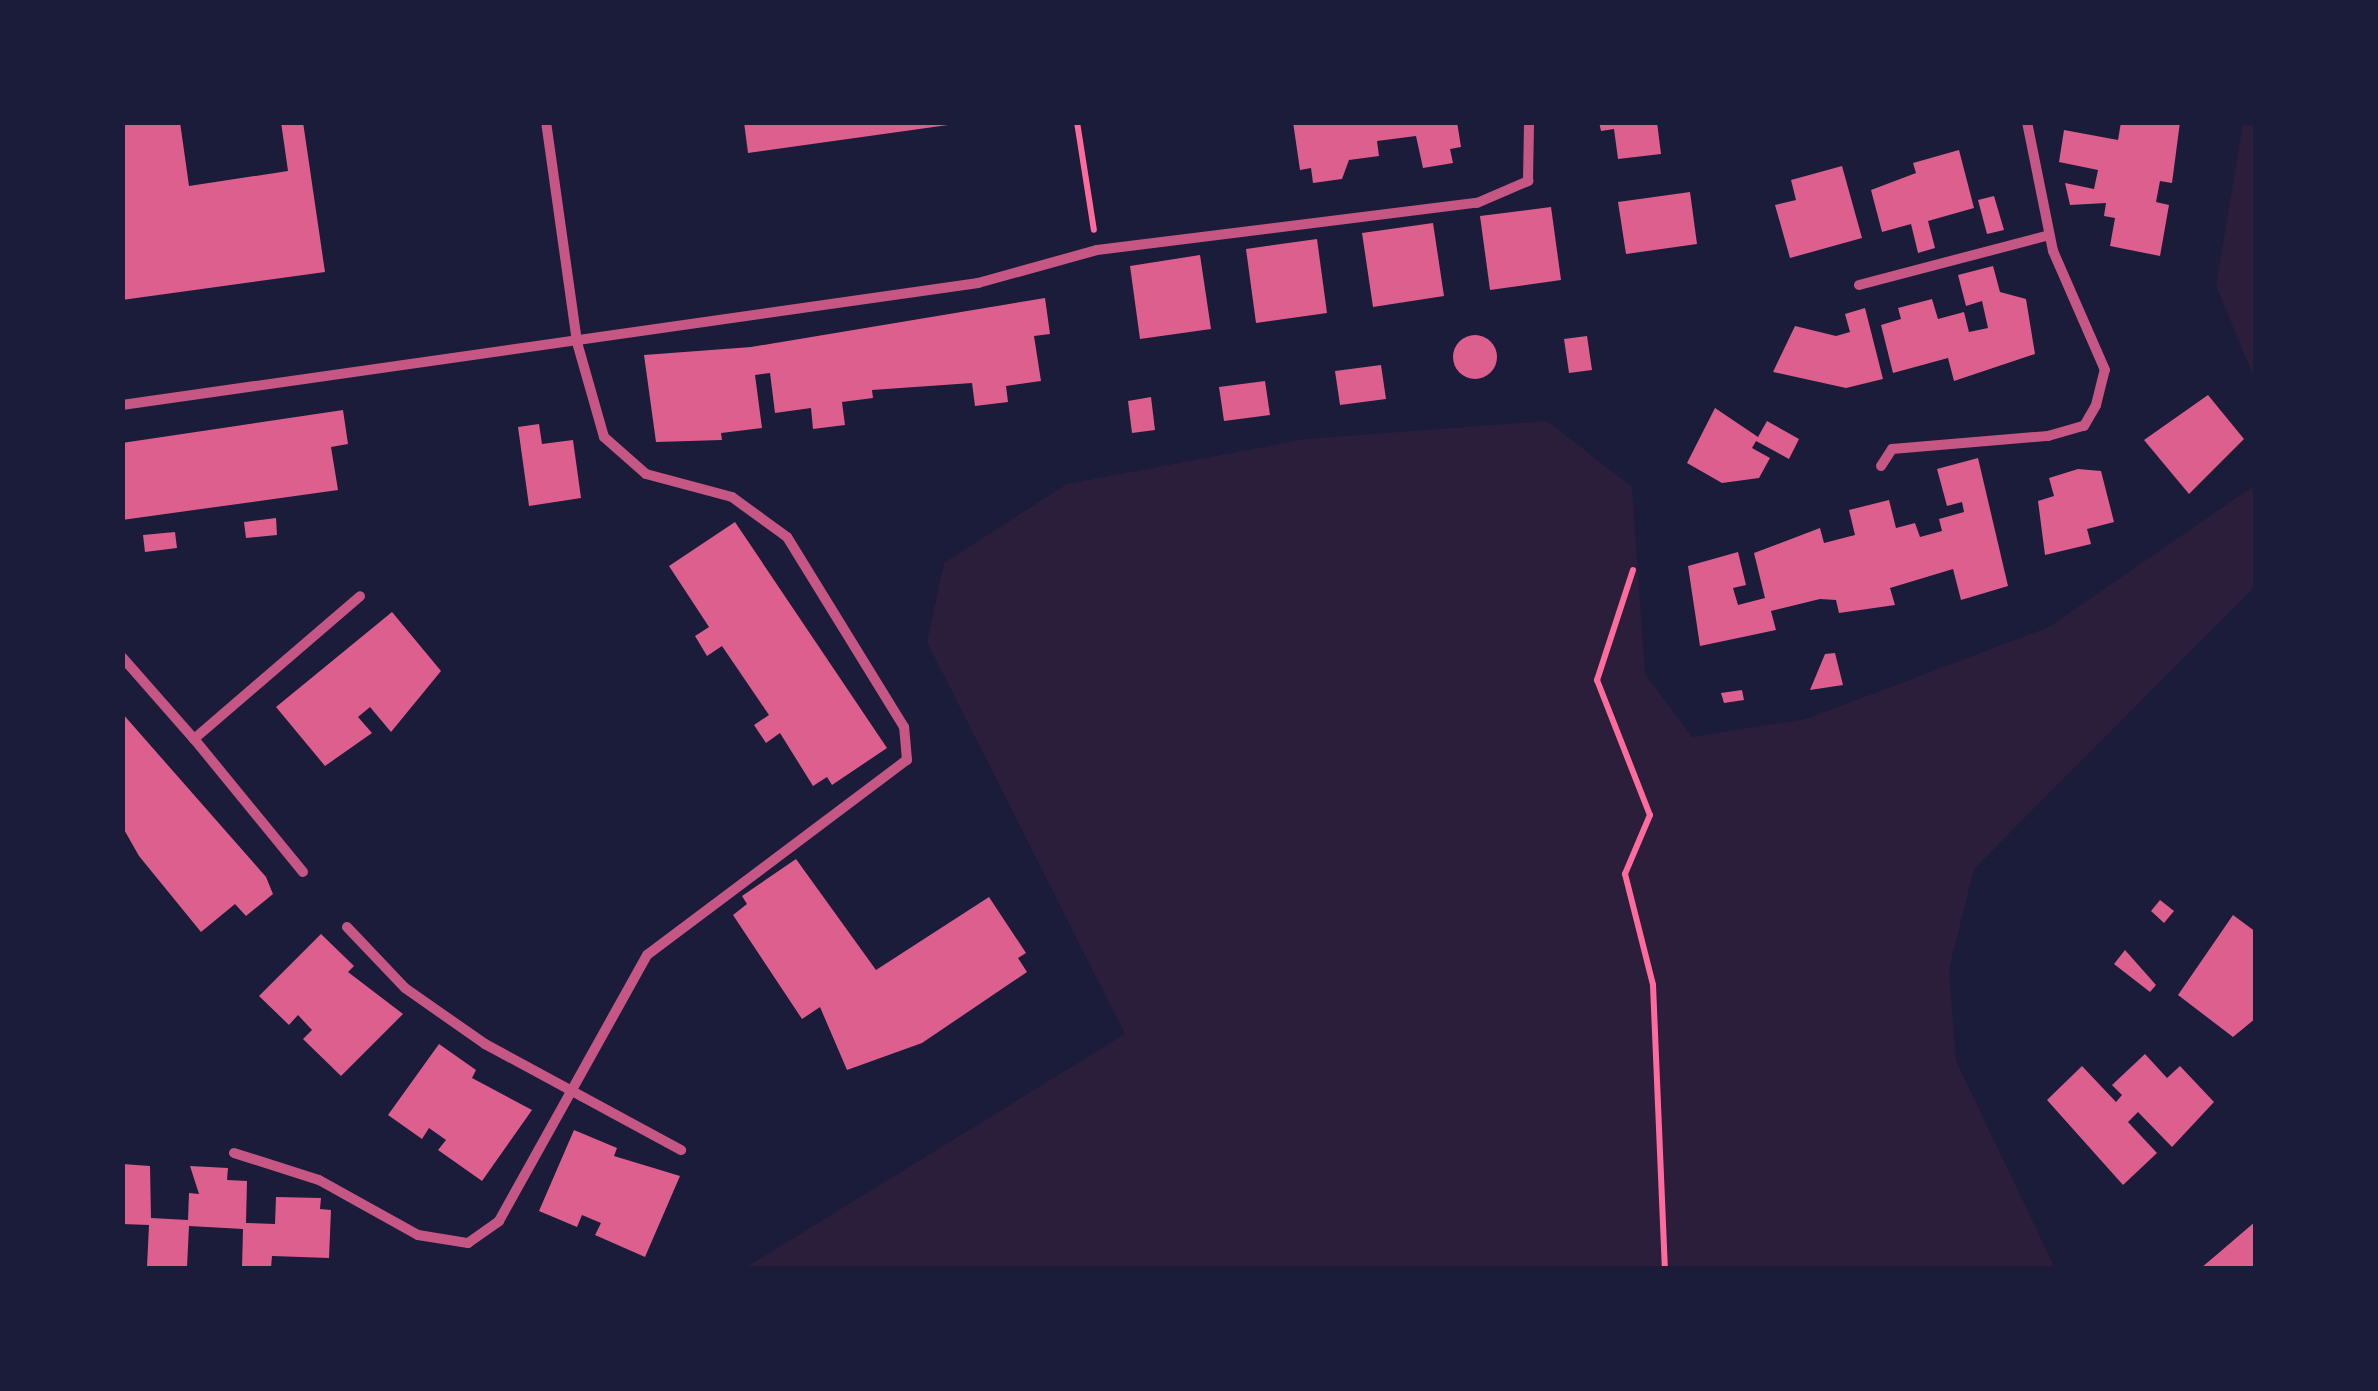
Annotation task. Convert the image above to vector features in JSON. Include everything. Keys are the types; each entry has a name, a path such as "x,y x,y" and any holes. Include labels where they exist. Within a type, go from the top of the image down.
{"street":[{"path":"234,1153 319,1180 418,1235 468,1244 499,1221 646,955 906,760 904,727 787,537 732,497 693,492 623,460 604,437 577,342 546,122"},
{"path":"122,405 978,283 1097,250 1477,203 1528,181 1529,122"},
{"path":"1881,466 1892,449 2084,426 2105,370 2048,235 2027,122"},
{"path":"1858,284 2048,235"},
{"path":"194,739 360,596"},
{"path":"122,658 303,872"},
{"path":"347,927 405,988 568,1094 682,1150"}],"path":[{"path":"1077,122 1097,250"},
{"path":"1633,570 1597,680 1650,815 1625,874 1653,985 1665,1268"}],"shaded area":[{"path":"2243,123 2255,123 2255,380 2216,286"},
{"path":"1547,421 1632,487 1645,674 1692,737 1806,719 2049,627 2255,485 2255,586 1974,869 1949,969 1956,1061 2055,1268 745,1268 1125,1034 927,642 944,563 1067,484 1306,439"}],"building":[{"path":"122,122 180,122 189,186 288,171 281,122 303,122 325,272 122,300"},
{"path":"744,122 948,122 948,125 748,153"},
{"path":"1293,122 1457,122 1461,147 1450,149 1453,163 1423,168 1416,136 1377,141 1379,156 1349,160 1342,179 1313,183 1311,168 1300,170"},
{"path":"1599,122 1657,122 1661,154 1618,159 1614,129 1601,131"},
{"path":"2121,122 2180,122 2172,183 2160,181 2156,202 2169,205 2160,256 2110,246 2115,218 2104,216 2106,203 2070,205 2065,183 2094,189 2098,170 2059,162 2064,130 2118,140"},
{"path":"1959,150 1974,208 1928,221 1935,248 1918,253 1911,224 1882,232 1871,190 1916,173 1913,163"},
{"path":"1842,166 1862,238 1790,258 1775,205 1796,200 1791,180"},
{"path":"1690,192 1697,244 1626,254 1618,202"},
{"path":"1994,196 2004,230 1987,234 1978,200"},
{"path":"1551,207 1561,280 1490,290 1480,216"},
{"path":"1433,223 1444,296 1373,307 1362,233"},
{"path":"1317,239 1327,313 1256,323 1246,249"},
{"path":"1200,255 1211,329 1140,339 1130,266"},
{"path":"1993,266 2000,292 2026,299 2035,354 1954,381 1948,358 1893,373 1881,325 1901,319 1898,308 1932,299 1938,319 1964,312 1969,332 1988,328 1982,301 1966,306 1958,275"},
{"path":"1045,298 1050,334 1034,336 1041,381 1006,386 1008,402 975,406 972,383 872,390 873,398 842,402 845,425 813,429 811,408 775,413 770,373 755,375 762,428 721,433 722,440 656,442 644,355 751,347"},
{"path":"1865,308 1883,379 1846,388 1773,372 1795,326 1836,336 1850,332 1845,314"},
{"path":"1475,335 1491,341 1497,357 1491,373 1475,379 1459,373 1453,357 1459,341"},
{"path":"1587,336 1592,370 1569,373 1564,339"},
{"path":"1381,365 1386,399 1340,405 1335,371"},
{"path":"1265,381 1270,415 1224,421 1219,387"},
{"path":"2208,395 2244,439 2189,494 2144,440"},
{"path":"1151,397 1155,430 1132,433 1128,401"},
{"path":"1715,408 1758,437 1767,421 1799,439 1789,459 1756,441 1752,448 1770,458 1759,478 1722,483 1687,463"},
{"path":"343,410 348,444 331,447 338,490 122,520 122,443"},
{"path":"539,424 542,444 573,440 581,498 529,506 518,427"},
{"path":"1978,458 2008,586 1961,600 1953,569 1890,588 1895,605 1839,613 1836,600 1820,599 1771,611 1776,630 1700,646 1688,566 1738,552 1746,585 1733,588 1738,605 1765,598 1754,553 1820,528 1824,543 1855,535 1849,510 1889,500 1896,528 1915,523 1920,537 1942,531 1939,519 1964,512 1962,502 1947,506 1937,469"},
{"path":"2078,469 2101,471 2114,522 2087,529 2091,544 2045,555 2038,501 2054,496 2049,478"},
{"path":"276,518 277,535 246,538 244,522"},
{"path":"735,522 887,748 832,785 827,777 813,786 780,733 766,743 754,725 769,715 722,646 707,656 695,636 709,627 669,566"},
{"path":"175,532 177,548 145,552 143,535"},
{"path":"392,612 441,671 391,732 370,707 358,717 372,733 325,766 276,707"},
{"path":"1835,653 1843,685 1810,690 1825,654"},
{"path":"1742,690 1744,700 1724,703 1721,693"},
{"path":"122,713 266,877 273,894 246,916 235,904 201,932 139,856 122,826"},
{"path":"796,859 876,970 989,897 1026,953 1018,958 1027,972 922,1043 847,1070 820,1007 802,1019 733,915 747,904 742,896"},
{"path":"2160,900 2174,911 2164,923 2151,911"},
{"path":"2233,915 2256,932 2256,1018 2233,1037 2178,995"},
{"path":"321,934 354,966 348,972 403,1014 341,1076 303,1039 312,1030 298,1015 289,1025 259,996"},
{"path":"2125,950 2156,985 2150,992 2114,964"},
{"path":"439,1044 476,1070 472,1078 532,1110 482,1181 438,1150 446,1140 429,1128 422,1139 388,1115"},
{"path":"2145,1054 2167,1078 2180,1066 2214,1102 2172,1147 2138,1112 2128,1122 2157,1153 2123,1185 2047,1100 2082,1066 2116,1102 2122,1095 2112,1085"},
{"path":"574,1130 617,1148 614,1156 680,1176 645,1257 595,1235 601,1223 582,1215 577,1227 539,1211"},
{"path":"122,1164 150,1166 151,1218 188,1220 189,1193 199,1194 190,1166 228,1168 227,1180 247,1181 246,1223 275,1224 276,1197 321,1198 320,1209 331,1210 329,1258 272,1256 271,1268 242,1268 243,1229 189,1226 187,1268 147,1267 149,1225 122,1224"},
{"path":"2256,1221 2256,1268 2201,1268 2221,1251"}]}
